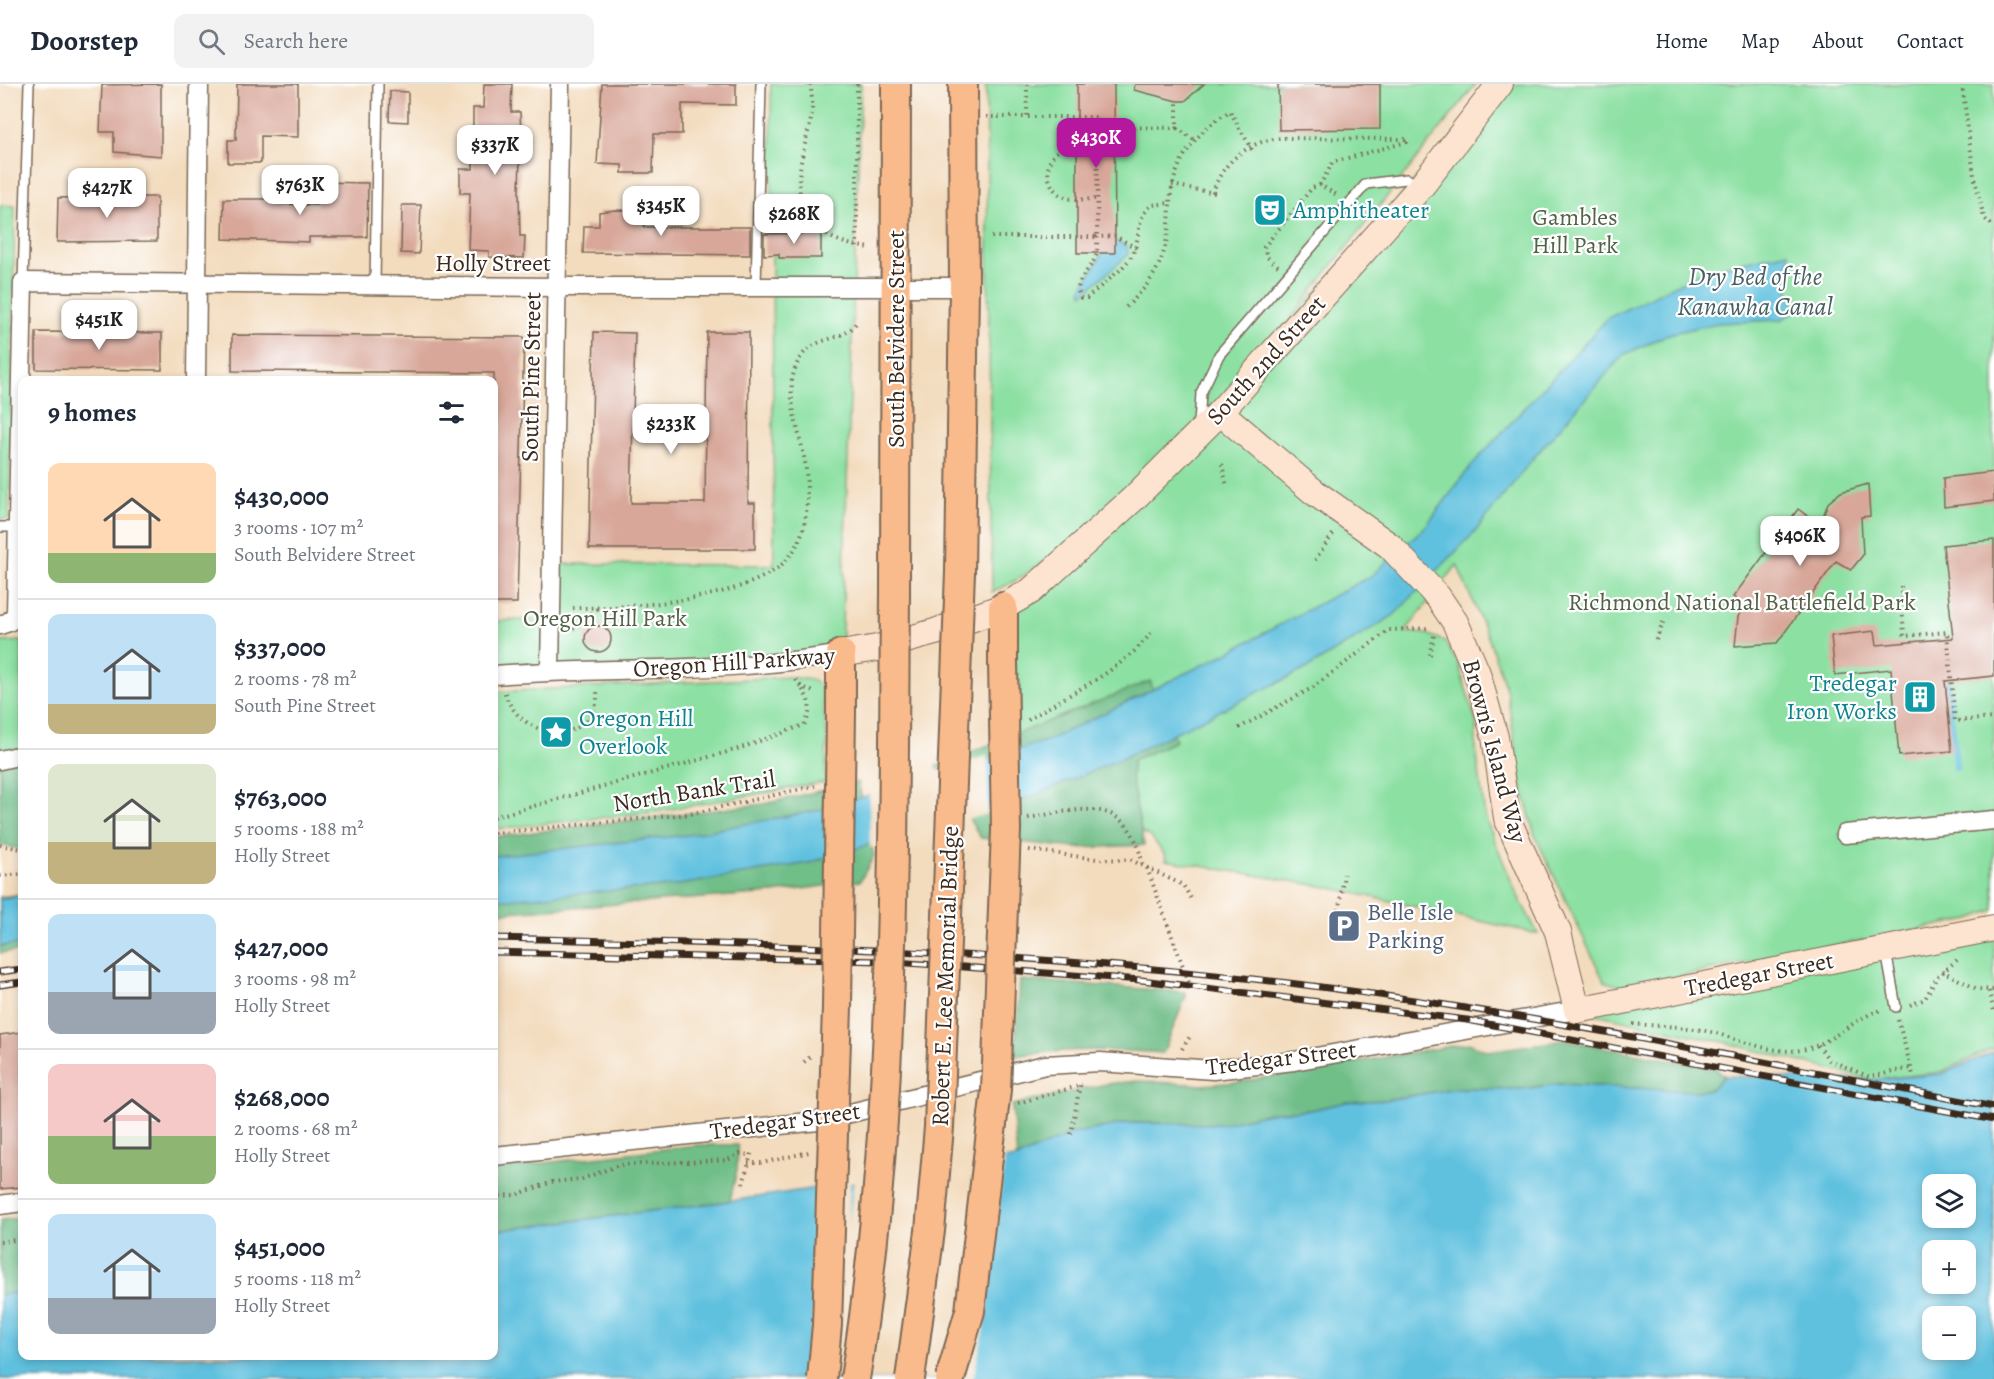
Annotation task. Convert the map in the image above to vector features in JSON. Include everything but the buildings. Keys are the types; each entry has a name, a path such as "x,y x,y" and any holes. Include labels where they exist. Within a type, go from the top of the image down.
{"main road":[{"name":"South Belvidere Street","path":"855,1379 867,1300 884,1123 894,815 896,84"},
{"path":"963,84 964,287"},
{"name":"Robert E. Lee Memorial Bridge","path":"910,1379 930,1230 939,1127 960,572 964,287"},
{"path":"951,1379 970,1311 996,1090 1006,830 1003,607"},
{"path":"822,1379 827,1325 836,1030 841,654"}],"street":[{"path":"196,376 199,84"},
{"name":"South Pine Street","path":"550,670 560,84"},
{"name":"South 2nd Street","path":"1003,607 1031,591 1133,499 1220,412 1423,184 1500,84"},
{"name":"Holly Street","path":"23,282 556,287 964,287"},
{"path":"0,625 9,622 16,614 9,527 23,282"},
{"name":"Brown's Island Way","path":"1220,412 1314,492 1390,546 1438,597 1466,642 1495,737 1507,818 1558,932 1577,1010"},
{"name":"Oregon Hill Parkway","path":"499,682 550,670 694,669 792,663 877,648 935,632 1003,607"},
{"path":"0,760 18,756"},
{"path":"1845,834 1994,820"},
{"name":"Tredegar Street","path":"498,1156 818,1121 1045,1065 1100,1062 1213,1070 1294,1061 1577,1010 1994,928"},
{"path":"0,1205 18,1203"}],"lane":[{"path":"23,282 29,84"},
{"path":"375,286 378,84"},
{"path":"756,287 761,84"},
{"path":"1198,434 1202,393 1219,355 1347,205 1366,184 1406,179 1423,184"},
{"path":"1886,949 1896,1007"}],"path":[{"path":"810,84 812,120 799,176 804,206 810,220 829,238 857,247 873,248"},
{"path":"857,84 857,247"},
{"path":"1027,84 1027,117"},
{"path":"1962,84 1974,176 1984,218 1994,227"},
{"path":"1177,101 1177,128"},
{"path":"1126,307 1144,291 1165,253 1175,171 1194,140 1230,111 1251,148"},
{"path":"982,117 1098,117 1098,253 1078,284 1077,292 1081,298 1087,298 1130,258 1136,248 1139,219 1144,211 1152,205 1170,203"},
{"path":"1098,127 1177,128 1194,140"},
{"path":"1172,185 1214,193 1227,166 1251,148 1272,139 1407,139 1407,142 1333,162 1320,185 1312,188 1264,248 1267,257 1288,274"},
{"path":"1098,144 1062,148 1051,159 1048,173 1049,182 1059,195 1067,198 1098,199"},
{"path":"1320,185 1328,188 1347,205"},
{"path":"982,237 1115,236 1136,248"},
{"path":"573,608 632,607 730,590 769,573 788,558 801,534 807,498 803,449 792,405 793,375 799,359 811,346 850,331 857,321"},
{"path":"1222,464 1227,487"},
{"path":"1315,560 1337,529"},
{"path":"1901,586 1904,636 1947,632 1955,721 1994,718"},
{"path":"573,629 599,608"},
{"path":"1656,640 1665,618"},
{"path":"1239,728 1312,688 1389,630 1436,628 1430,656"},
{"path":"1024,723 1101,677 1141,645 1151,633"},
{"path":"498,816 738,749 804,725 809,716 809,697 793,676"},
{"path":"499,682 514,712 526,723 536,729 556,732 567,731 586,721 596,706 597,685"},
{"name":"North Bank Trail","path":"498,833 690,814 798,792 825,782"},
{"path":"1020,820 1077,810 1117,814 1126,824 1140,852 1192,991"},
{"path":"0,845 18,848"},
{"path":"1018,849 1098,859 1123,859 1184,885 1193,902"},
{"path":"0,876 18,874"},
{"path":"1337,922 1344,874"},
{"path":"1912,1075 1896,1007 1925,999 1942,971 1966,954"},
{"path":"1942,971 1977,990 1991,991 1994,1011"},
{"path":"1177,1053 1185,1047 1191,1035"},
{"path":"1818,1045 1829,1060 1870,1077 1910,1068"},
{"path":"1071,1134 1080,1085"},
{"path":"498,1196 515,1195 552,1182 582,1179 619,1165 728,1160 740,1154 752,1153 743,1184"},
{"path":"0,1242 18,1240"}],"green space":[{"name":"Oregon Hill Park","path":"771,84 861,84 841,654 498,675 498,621 551,619 552,564 774,565"},
{"path":"986,84 1476,84 1290,319 1218,401 1086,534 1015,581 992,592"},
{"path":"1500,84 1994,84 1994,910 1970,919 1622,987 1604,981 1535,836 1521,783 1507,692 1490,642 1457,565 1405,632 1427,634 1444,641 1458,663 1476,722 1476,749 1485,817 1515,890 1538,934 1327,887 1165,860 1166,856 1151,837 1142,832 1006,830 1003,662 1021,598 1133,499"},
{"path":"0,205 15,206 9,519 0,519"},
{"path":"18,641 18,756 0,760 0,642"},
{"path":"789,677 813,680 821,687 827,738 825,782 655,812 498,829 498,692"},
{"path":"1150,681 1176,741 1133,760 1131,777 1144,845 1077,848 981,838 936,766"},
{"path":"18,756 18,848 0,845 0,760"},
{"path":"858,782 874,856 860,881 773,893 498,913 498,837 764,804"},
{"path":"18,895 18,951 0,953 0,897"},
{"path":"1994,928 1994,1048 1941,1072 1871,1080 1728,1043 1577,1010"},
{"path":"1020,980 1185,992 1186,996 1163,1053 1089,1050 1015,1056"},
{"path":"1566,1040 1717,1069 1725,1076 1710,1090 1559,1084 1521,1089 1456,1088 1387,1100 1347,1102 1311,1110 1274,1112 1221,1124 1127,1123 1071,1134 1017,1158 1012,1105 1106,1084 1138,1081 1202,1085 1239,1082 1469,1043 1488,1051"},
{"path":"697,1145 738,1145 737,1169 730,1201 498,1230 498,1169"},
{"path":"18,1218 18,1293 0,1295 0,1220"}],"water":[{"path":"1111,239 1127,246 1128,255 1083,294 1081,290"},
{"name":"Dry Bed of the Kanawha Canal","path":"1789,252 1787,286 1796,311 1781,320 1718,323 1669,334 1623,355 1530,462 1475,532 1394,615 1308,668 1121,759 1030,797 808,863 673,886 498,900 498,856 687,835 820,810 1049,740 1227,653 1371,576 1426,526 1471,466 1608,318 1706,270"},
{"path":"18,896 18,944 0,946 0,899"},
{"path":"1994,1052 1994,1379 0,1379 0,1295 18,1293 18,1360 498,1360 498,1230 730,1201 1017,1158 1071,1134 1127,1123 1221,1124 1274,1112 1311,1110 1347,1102 1387,1100 1456,1088 1521,1089 1559,1084 1710,1090 1725,1076 1871,1080 1941,1074"}],"pier":[{"path":"987,756 987,814 870,848 869,792"},
{"path":"1005,1156 985,1325 973,1379 809,1379 820,1184 850,1180 849,1223 854,1179"}],"waterway":[{"path":"1946,674 1956,767"}],"railway":[{"path":"498,938 900,951 1102,965 1305,985 1565,1025 1994,1107"},
{"path":"498,952 881,961 1141,980 1467,1020 1994,1120"},
{"path":"0,972 18,970"},
{"path":"0,985 18,983"}],"place":[{"name":"Amphitheater","path":"1270,210"},
{"name":"Tredegar Iron Works","path":"1920,697"},
{"name":"Oregon Hill Overlook","path":"556,732"},
{"name":"Belle Isle Parking","path":"1344,926"}],"park label":[{"name":"Gambles Hill Park","path":"1575,231"},
{"name":"Richmond National Battlefield Park","path":"1742,602"}]}
